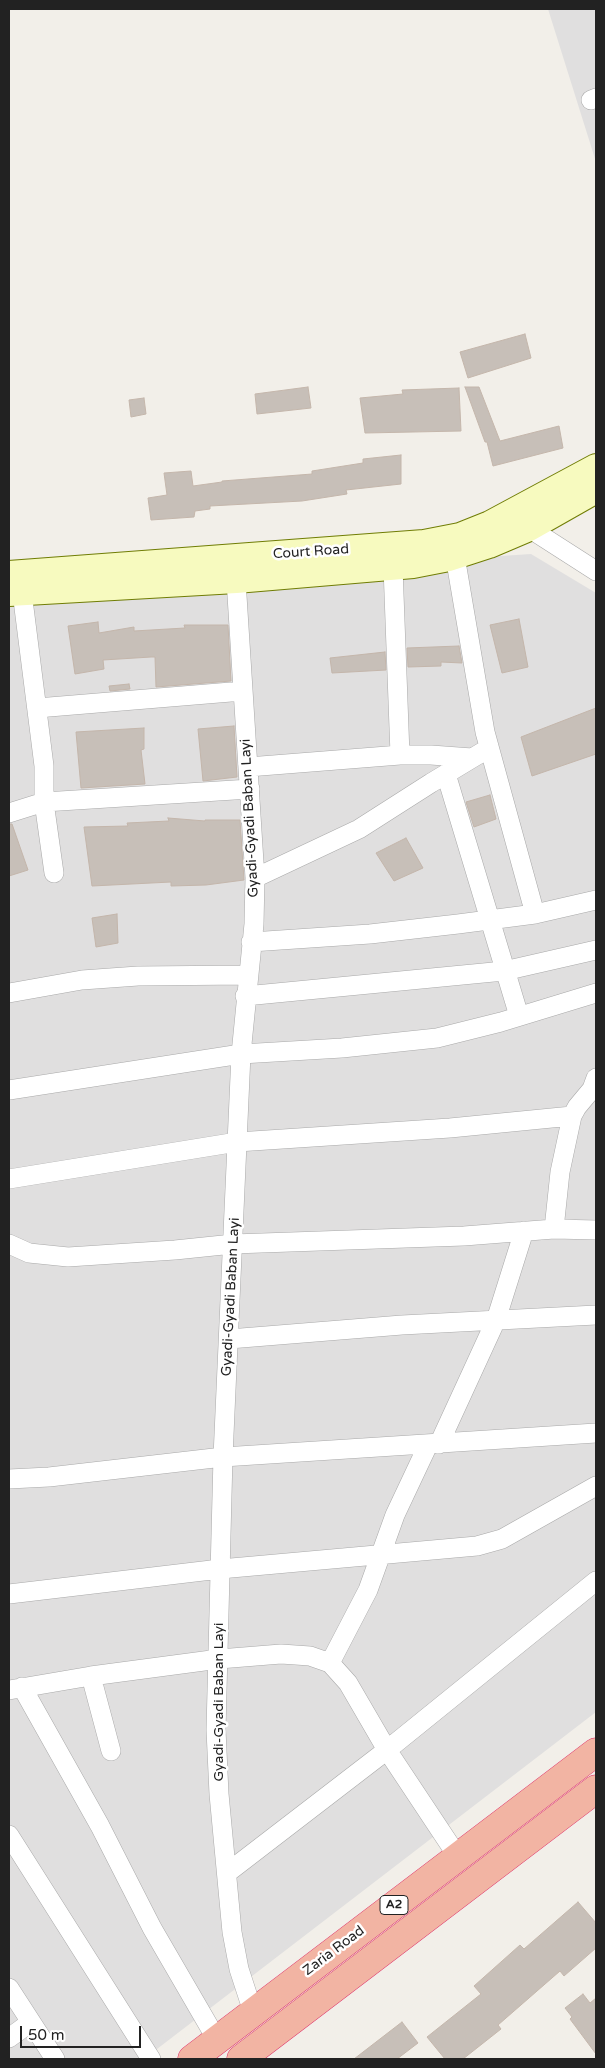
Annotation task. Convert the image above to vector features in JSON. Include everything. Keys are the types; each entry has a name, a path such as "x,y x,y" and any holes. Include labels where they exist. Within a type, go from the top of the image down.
{"highway":[{"name":"Zaria Road","path":"192,2059 596,1752"},
{"name":"A2","path":"241,2059 596,1789"}],"main road":[{"name":"Court Road","path":"13,587 424,543 460,536 490,524 596,467"},
{"name":"Court Road","path":"13,587 236,580 412,565 455,556 529,528 596,490"}],"street":[{"path":"529,528 596,571"},
{"path":"455,556 474,678 490,748 535,914"},
{"path":"393,567 400,755"},
{"name":"Gyadi-Gyadi Baban Layi","path":"236,580 255,878 252,942 245,996 241,1054 223,1457 216,1730 219,1794 232,1932 239,1969 253,2012"},
{"path":"13,587 37,708 44,766 44,802 54,873"},
{"path":"37,708 243,691"},
{"path":"255,878 359,829 490,748"},
{"path":"248,767 400,755 472,758"},
{"path":"446,774 519,1016"},
{"path":"9,813 44,802 250,788"},
{"path":"252,942 370,934 535,914 596,900"},
{"path":"245,996 504,971 596,950"},
{"path":"9,993 82,980 138,976 248,974"},
{"path":"9,1090 241,1054 342,1048 437,1038 596,993"},
{"path":"554,1229 560,1172 572,1116 577,1106 592,1089 596,1078"},
{"path":"9,1179 237,1142 459,1128 572,1116"},
{"path":"9,1244 30,1253 68,1257 233,1244 464,1236 554,1229 596,1230"},
{"path":"330,1663 368,1590 395,1515 434,1444 496,1320 524,1231"},
{"path":"229,1339 496,1320 596,1315"},
{"path":"9,1479 50,1477 223,1457 596,1434"},
{"path":"9,1594 220,1569 466,1548 502,1539 596,1486"},
{"path":"227,1873 387,1750 596,1581"},
{"path":"217,2040 152,1928 100,1826 16,1688 218,1659 281,1654 310,1656 330,1663 348,1683 387,1750 458,1857"},
{"path":"91,1676 111,1751"},
{"path":"9,1835 151,2059"},
{"path":"9,1988 55,2059"},
{"path":"9,2038 31,2022"}],"shaded area":[{"path":"548,9 596,9 596,162"},
{"path":"531,554 596,593 596,1712 144,2059 9,2059 9,589"}],"building":[{"path":"525,334 531,358 468,378 460,352"},
{"path":"308,387 311,408 257,414 255,394"},
{"path":"465,387 479,387 500,441 559,426 563,448 493,466 487,442 485,442"},
{"path":"459,388 461,431 365,433 360,398 403,394 402,390"},
{"path":"144,398 146,414 131,417 129,400"},
{"path":"401,455 401,484 346,490 347,494 302,501 210,506 210,509 195,511 194,517 151,520 148,498 167,495 164,473 191,471 193,486 222,481 312,474 312,471 363,463 363,459"},
{"path":"519,619 528,667 502,673 490,625"},
{"path":"98,622 99,633 134,627 134,631 185,628 184,625 228,625 231,681 156,687 155,657 103,660 104,669 75,674 68,626"},
{"path":"459,646 462,663 441,662 441,666 408,667 407,648"},
{"path":"385,652 386,670 332,673 330,658"},
{"path":"129,684 130,689 110,691 109,686"},
{"path":"596,708 596,754 532,776 521,737"},
{"path":"234,726 237,777 203,781 198,729"},
{"path":"144,728 144,749 141,750 145,784 81,788 76,732"},
{"path":"490,795 496,819 474,827 466,802"},
{"path":"168,818 205,821 240,820 244,880 206,885 171,886 171,882 92,886 84,827 128,826 127,823 169,821"},
{"path":"9,824 12,824 28,870 9,876"},
{"path":"406,838 423,868 394,881 376,853"},
{"path":"117,914 118,943 96,947 92,918"},
{"path":"578,1902 596,1923 596,1948 564,1976 560,1971 498,2025 501,2029 463,2059 445,2059 427,2037 481,1994 474,1986 520,1945 524,1949"},
{"path":"583,1994 590,2003 596,1998 596,2054 570,2019 572,2017 565,2008"},
{"path":"402,2022 418,2043 397,2059 354,2059"}]}
